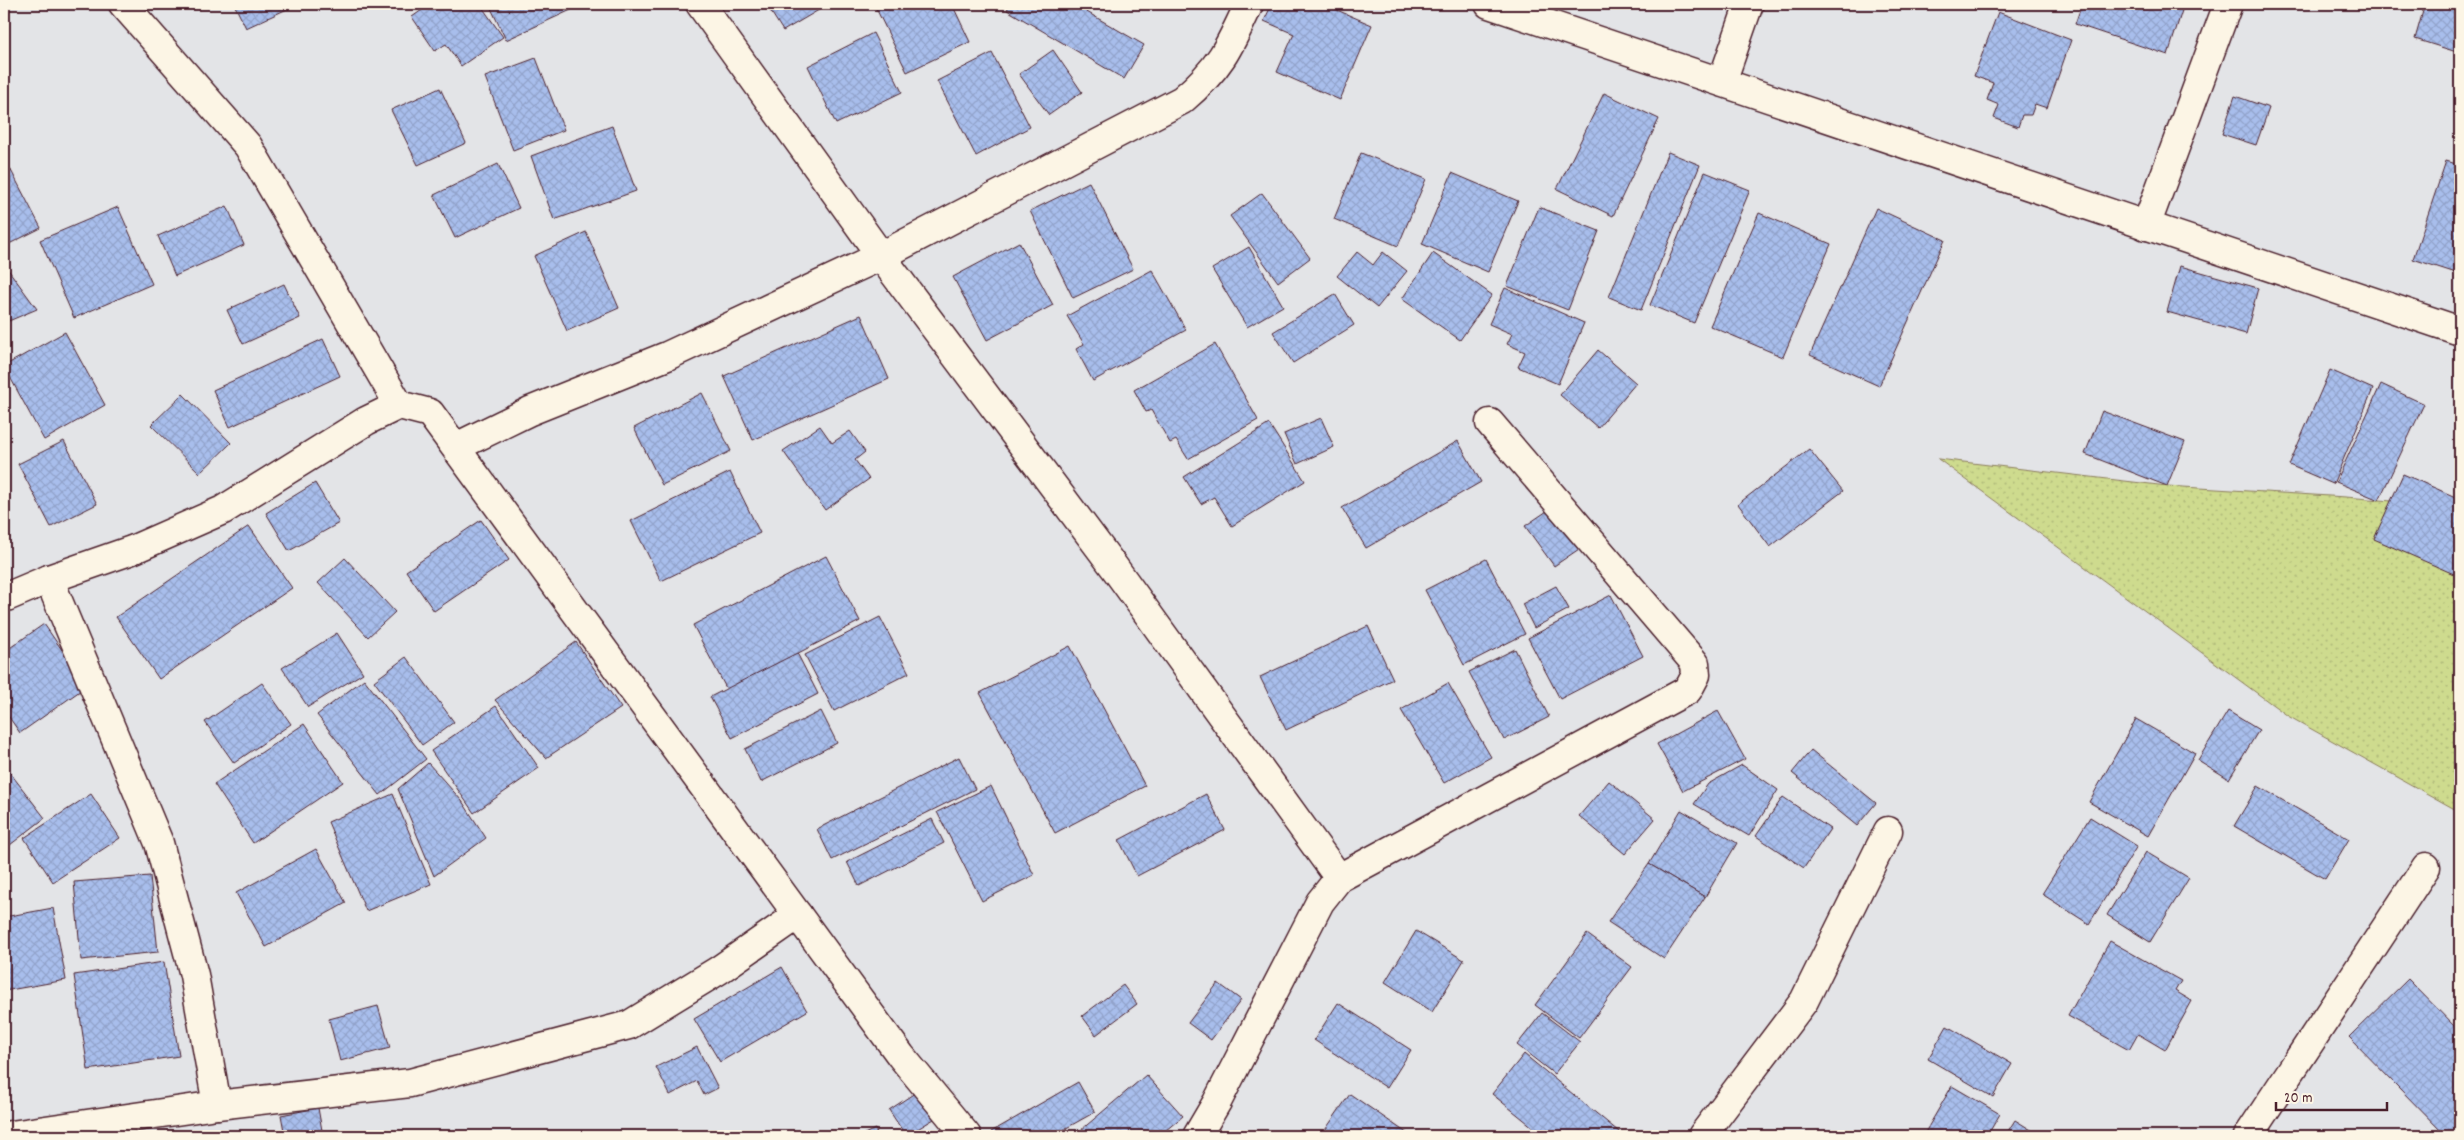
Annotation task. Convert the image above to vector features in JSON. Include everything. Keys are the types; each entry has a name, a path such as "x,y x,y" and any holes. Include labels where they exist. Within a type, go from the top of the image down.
{"street":[{"path":"123,4 248,146 399,405"},
{"path":"700,4 881,256 1114,567 1339,878"},
{"path":"456,447 530,411 667,356 881,256 1182,100 1202,83 1221,62 1249,4"},
{"path":"1489,4 2460,330"},
{"path":"1722,82 1749,4"},
{"path":"2146,226 2228,4"},
{"path":"4,598 49,579 132,550 223,510 366,421 399,405 430,413 901,1056 966,1136"},
{"path":"1197,1136 1217,1102 1320,902 1339,878 1688,690 1696,675 1695,663 1490,424"},
{"path":"49,579 159,843 194,975 217,1105"},
{"path":"1702,1136 1804,1001 1888,831"},
{"path":"2248,1136 2426,867"},
{"path":"4,1136 217,1105 410,1083 629,1025 719,970 798,915"}],"green space":[{"path":"1938,459 2167,486 2346,497 2460,507 2460,812 2288,716"}],"building":[{"path":"234,4 298,4 246,28"},
{"path":"417,4 480,4 503,37 461,66 446,44 435,51 412,17 422,10"},
{"path":"489,4 584,4 506,40"},
{"path":"766,4 829,4 783,31"},
{"path":"874,4 952,4 970,42 907,72"},
{"path":"1010,4 1073,4 1144,45 1124,79 1007,10"},
{"path":"1272,4 1323,4 1372,25 1340,100 1277,72 1294,34 1264,21"},
{"path":"2082,4 2184,4 2168,55 2075,24"},
{"path":"2425,4 2460,4 2460,53 2415,39"},
{"path":"1998,12 2071,40 2047,108 2035,104 2031,115 2022,115 2018,127 1994,118 1999,105 1987,100 1993,83 1974,76"},
{"path":"873,33 902,92 836,124 808,66"},
{"path":"1053,50 1082,92 1049,115 1019,74"},
{"path":"992,53 1030,127 976,156 937,81"},
{"path":"536,58 564,130 513,150 485,77"},
{"path":"440,88 466,143 418,165 391,110"},
{"path":"1604,93 1659,119 1613,216 1557,189"},
{"path":"2235,96 2269,108 2256,145 2222,134"},
{"path":"612,126 636,191 554,220 531,156"},
{"path":"1668,152 1700,165 1641,310 1609,297"},
{"path":"1361,153 1426,179 1398,246 1334,219"},
{"path":"4,157 41,228 9,244 4,235"},
{"path":"2446,161 2460,165 2460,259 2456,273 2413,259"},
{"path":"498,164 519,208 455,238 434,195"},
{"path":"1705,172 1750,190 1694,323 1650,305"},
{"path":"1452,173 1518,201 1488,272 1422,244"},
{"path":"1089,182 1133,269 1073,298 1030,211"},
{"path":"1262,193 1310,258 1278,282 1230,216"},
{"path":"227,206 244,245 175,276 158,236"},
{"path":"118,207 152,284 74,318 40,240"},
{"path":"1539,207 1599,231 1568,310 1507,286"},
{"path":"1876,208 1945,240 1879,386 1810,355"},
{"path":"1759,213 1831,244 1783,357 1710,326"},
{"path":"586,232 619,308 567,331 534,256"},
{"path":"1019,242 1053,305 987,340 953,277"},
{"path":"1249,247 1283,306 1247,327 1212,269"},
{"path":"1357,252 1373,265 1383,252 1407,271 1377,308 1337,276"},
{"path":"1433,253 1492,295 1460,340 1402,299"},
{"path":"4,264 37,309 4,323"},
{"path":"2180,266 2258,288 2246,334 2167,312"},
{"path":"1152,270 1186,330 1093,381 1076,349 1084,344 1067,316"},
{"path":"284,284 300,318 243,344 227,310"},
{"path":"1505,288 1584,323 1558,384 1518,367 1525,352 1507,344 1512,334 1489,324"},
{"path":"1335,294 1354,325 1293,363 1273,332"},
{"path":"861,315 889,379 753,440 724,376"},
{"path":"65,332 105,405 44,440 4,366"},
{"path":"323,339 340,376 230,427 213,390"},
{"path":"1215,344 1258,420 1188,459 1176,440 1170,443 1151,410 1146,412 1134,390"},
{"path":"1598,350 1636,383 1598,428 1560,395"},
{"path":"2330,370 2373,389 2333,484 2289,465"},
{"path":"2381,384 2424,404 2379,500 2336,482"},
{"path":"702,393 731,451 662,485 634,428"},
{"path":"183,394 231,443 200,473 151,425"},
{"path":"2102,411 2185,442 2167,486 2085,454"},
{"path":"1321,418 1334,447 1297,464 1284,434"},
{"path":"1269,424 1305,481 1232,526 1214,497 1201,504 1184,477"},
{"path":"820,426 832,443 850,431 865,452 855,460 869,479 825,510 783,451"},
{"path":"64,441 97,504 51,527 18,464"},
{"path":"1458,441 1481,482 1366,548 1342,508"},
{"path":"1809,449 1843,491 1770,547 1738,504"},
{"path":"730,472 760,533 661,581 631,521"},
{"path":"2403,474 2460,499 2460,566 2456,575 2374,539"},
{"path":"315,483 339,523 289,551 266,513"},
{"path":"1553,507 1582,547 1554,566 1525,526"},
{"path":"481,520 509,560 434,611 406,571"},
{"path":"249,526 292,588 159,679 116,617"},
{"path":"826,556 860,621 727,690 693,625"},
{"path":"345,558 395,612 368,637 318,583"},
{"path":"1486,559 1525,634 1464,665 1425,590"},
{"path":"1556,586 1569,609 1534,628 1522,604"},
{"path":"1611,595 1643,656 1560,699 1528,638"},
{"path":"880,617 909,673 834,711 805,655"},
{"path":"44,624 87,686 20,733 4,710 4,652"},
{"path":"1368,626 1393,679 1286,730 1260,677"},
{"path":"337,633 363,673 308,707 282,668"},
{"path":"576,642 621,708 546,758 495,700"},
{"path":"1070,646 1145,786 1055,833 980,693"},
{"path":"1515,649 1549,717 1504,740 1469,672"},
{"path":"797,653 818,694 732,738 710,697"},
{"path":"406,657 454,722 422,745 374,681"},
{"path":"364,679 426,759 380,795 317,715"},
{"path":"262,683 291,724 234,763 205,722"},
{"path":"1448,683 1491,757 1444,783 1401,710"},
{"path":"496,706 539,768 474,813 431,751"},
{"path":"821,711 837,743 761,782 745,749"},
{"path":"1718,711 1745,759 1683,791 1657,744"},
{"path":"2228,711 2259,730 2229,779 2198,760"},
{"path":"2136,719 2195,753 2148,836 2089,802"},
{"path":"304,724 343,782 253,843 214,784"},
{"path":"1811,750 1876,803 1857,826 1792,773"},
{"path":"959,757 975,789 832,860 817,829"},
{"path":"428,763 462,801 486,838 434,876 398,789"},
{"path":"4,765 45,818 10,845 4,837"},
{"path":"1742,765 1778,790 1749,836 1694,804 1708,784"},
{"path":"1609,781 1655,819 1625,854 1579,816"},
{"path":"991,786 1034,875 982,901 937,812"},
{"path":"2258,786 2349,839 2325,879 2234,826"},
{"path":"91,794 120,838 53,882 24,838"},
{"path":"393,794 431,884 366,911 328,822"},
{"path":"1206,794 1225,830 1137,876 1119,840"},
{"path":"1783,797 1830,829 1804,868 1756,836"},
{"path":"1681,810 1737,843 1705,897 1649,864"},
{"path":"2090,817 2137,846 2089,924 2042,894"},
{"path":"932,819 944,843 859,886 847,862"},
{"path":"316,849 346,903 266,947 236,893"},
{"path":"2146,852 2189,878 2150,942 2107,915"},
{"path":"1649,864 1705,897 1664,959 1608,922"},
{"path":"150,876 158,952 81,960 74,882"},
{"path":"53,908 66,980 4,991 4,917"},
{"path":"1416,931 1464,960 1432,1012 1385,982"},
{"path":"1587,934 1632,967 1579,1038 1535,1005"},
{"path":"2110,941 2181,981 2175,991 2192,1001 2165,1050 2138,1034 2129,1050 2068,1016"},
{"path":"164,962 179,1056 88,1070 74,975"},
{"path":"782,967 807,1011 720,1062 694,1019"},
{"path":"2408,979 2460,1032 2460,1136 2446,1136 2349,1037"},
{"path":"1218,983 1241,1000 1211,1040 1188,1023"},
{"path":"1123,985 1137,1004 1096,1035 1082,1016"},
{"path":"1338,1003 1411,1050 1387,1088 1314,1040"},
{"path":"378,1006 390,1048 340,1061 329,1019"},
{"path":"1542,1013 1580,1042 1554,1074 1517,1045"},
{"path":"1947,1026 2012,1064 1993,1097 1928,1059"},
{"path":"697,1047 718,1088 704,1095 697,1081 670,1095 656,1067"},
{"path":"1524,1054 1624,1136 1544,1136 1492,1094"},
{"path":"1146,1075 1183,1116 1159,1136 1074,1136"},
{"path":"1078,1082 1095,1112 1052,1136 1015,1136 1013,1133 1008,1136 993,1136 991,1132"},
{"path":"1952,1086 2000,1114 1987,1136 1923,1136"},
{"path":"921,1089 939,1116 906,1136 889,1110"},
{"path":"1350,1094 1411,1136 1321,1136"},
{"path":"318,1108 323,1136 285,1136 281,1115"},
{"path":"2015,1120 2041,1136 2005,1136"},
{"path":"875,1129 878,1136 860,1136"}]}
